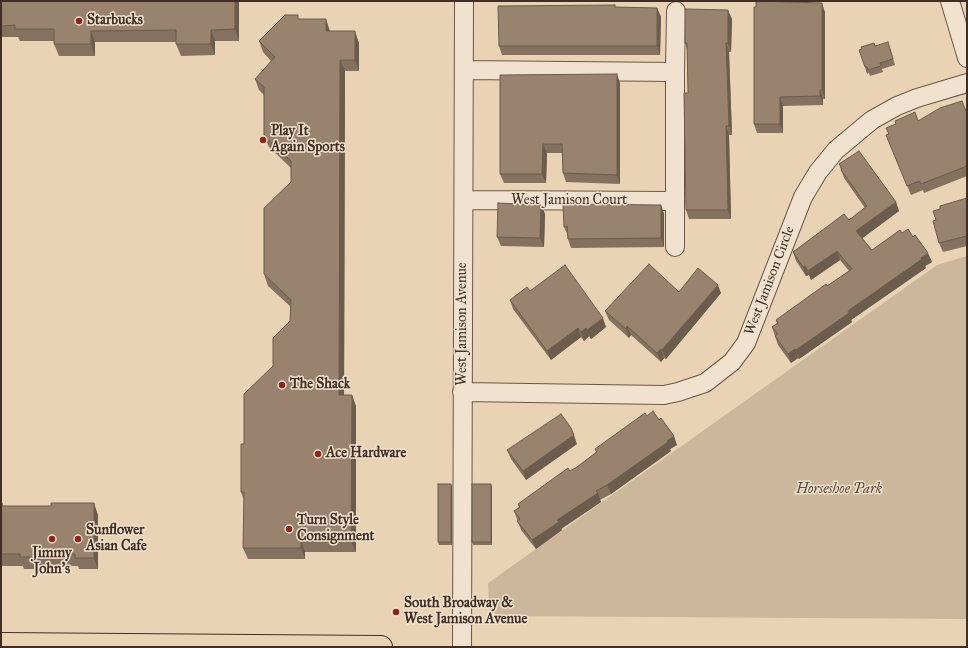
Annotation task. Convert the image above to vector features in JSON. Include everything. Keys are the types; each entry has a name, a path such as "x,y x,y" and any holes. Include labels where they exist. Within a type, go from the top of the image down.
{"main road":[{"path":"1,644 381,647"}],"street":[{"name":"West Jamison Avenue","path":"462,647 464,1"},
{"path":"950,1 967,58"},
{"path":"675,247 674,72 676,11"},
{"path":"464,70 674,72"},
{"name":"West Jamison Circle","path":"462,392 664,395 697,387 732,362 746,343 803,196 818,172 836,150 872,120 897,106 917,98 967,83"},
{"name":"West Jamison Court","path":"464,200 675,201"}],"green space":[{"name":"Horseshoe Park","path":"967,256 967,619 498,616 489,609 488,583 937,265"}],"building":[{"path":"1,1 235,1 235,29 211,30 211,44 176,44 176,30 91,31 91,44 54,44 54,29 15,29 15,25 1,26"},
{"path":"756,1 822,3 822,90 820,90 820,96 780,97 780,124 754,124 754,7 756,7"},
{"path":"615,5 615,7 657,8 657,46 499,46 498,6"},
{"path":"685,9 728,10 728,43 726,43 729,126 726,126 728,210 686,210 684,93 688,93 687,43 685,43"},
{"path":"285,15 298,15 298,19 326,19 326,31 355,31 355,60 340,60 339,395 352,395 351,541 301,541 301,548 243,548 244,492 241,492 241,444 244,444 244,394 273,366 273,338 290,321 291,300 264,274 264,208 291,182 291,161 264,136 264,87 255,79 275,57 259,41"},
{"path":"888,42 893,59 880,63 881,66 868,70 867,67 865,67 859,50 862,49 861,47 874,43 875,46"},
{"path":"617,74 617,175 563,173 562,144 543,144 542,174 500,174 500,75"},
{"path":"962,101 967,114 967,166 921,184 919,181 907,186 886,135 889,134 886,128 896,124 895,121 915,112 918,121 940,108"},
{"path":"859,151 896,202 856,231 872,250 900,230 902,233 908,229 913,237 915,235 928,253 921,258 922,259 848,311 849,313 788,354 775,336 778,334 772,327 778,323 776,320 826,284 827,286 852,269 837,251 808,271 805,266 803,267 793,252 844,214 849,220 867,206 841,170 842,168 839,164"},
{"path":"967,198 967,236 939,243 933,221 936,220 933,211 940,209 940,206"},
{"path":"498,203 541,205 540,238 497,237"},
{"path":"563,204 661,205 661,238 568,239 567,226 564,227"},
{"path":"649,264 679,292 698,268 718,285 662,350 661,349 657,353 627,326 626,329 605,311"},
{"path":"565,265 603,318 587,330 586,328 581,332 578,328 547,351 510,300 527,287 530,291"},
{"path":"653,411 659,420 661,418 674,436 667,441 668,442 607,485 596,491 598,493 557,520 559,522 532,540 517,521 520,519 514,511 520,507 518,504 568,468 570,471 577,467 597,452 595,449 645,413 647,416"},
{"path":"561,414 574,435 523,471 507,450"},
{"path":"438,484 451,484 451,542 438,542"},
{"path":"472,484 491,484 491,542 472,542"},
{"path":"1,503 2,506 51,506 51,503 94,503 94,558 75,558 75,554 38,554 38,557 20,557 20,554 1,554"}],"place":[{"name":"Starbucks","path":"79,21"},
{"name":"Play It Again Sports","path":"263,140"},
{"name":"The Shack","path":"282,385"},
{"name":"Ace Hardware","path":"318,454"},
{"name":"Turn Style Consignment","path":"289,529"},
{"name":"Jimmy John's","path":"52,539"},
{"name":"Sunflower Asian Cafe","path":"78,539"},
{"name":"South Broadway & West Jamison Avenue","path":"396,612"}]}
